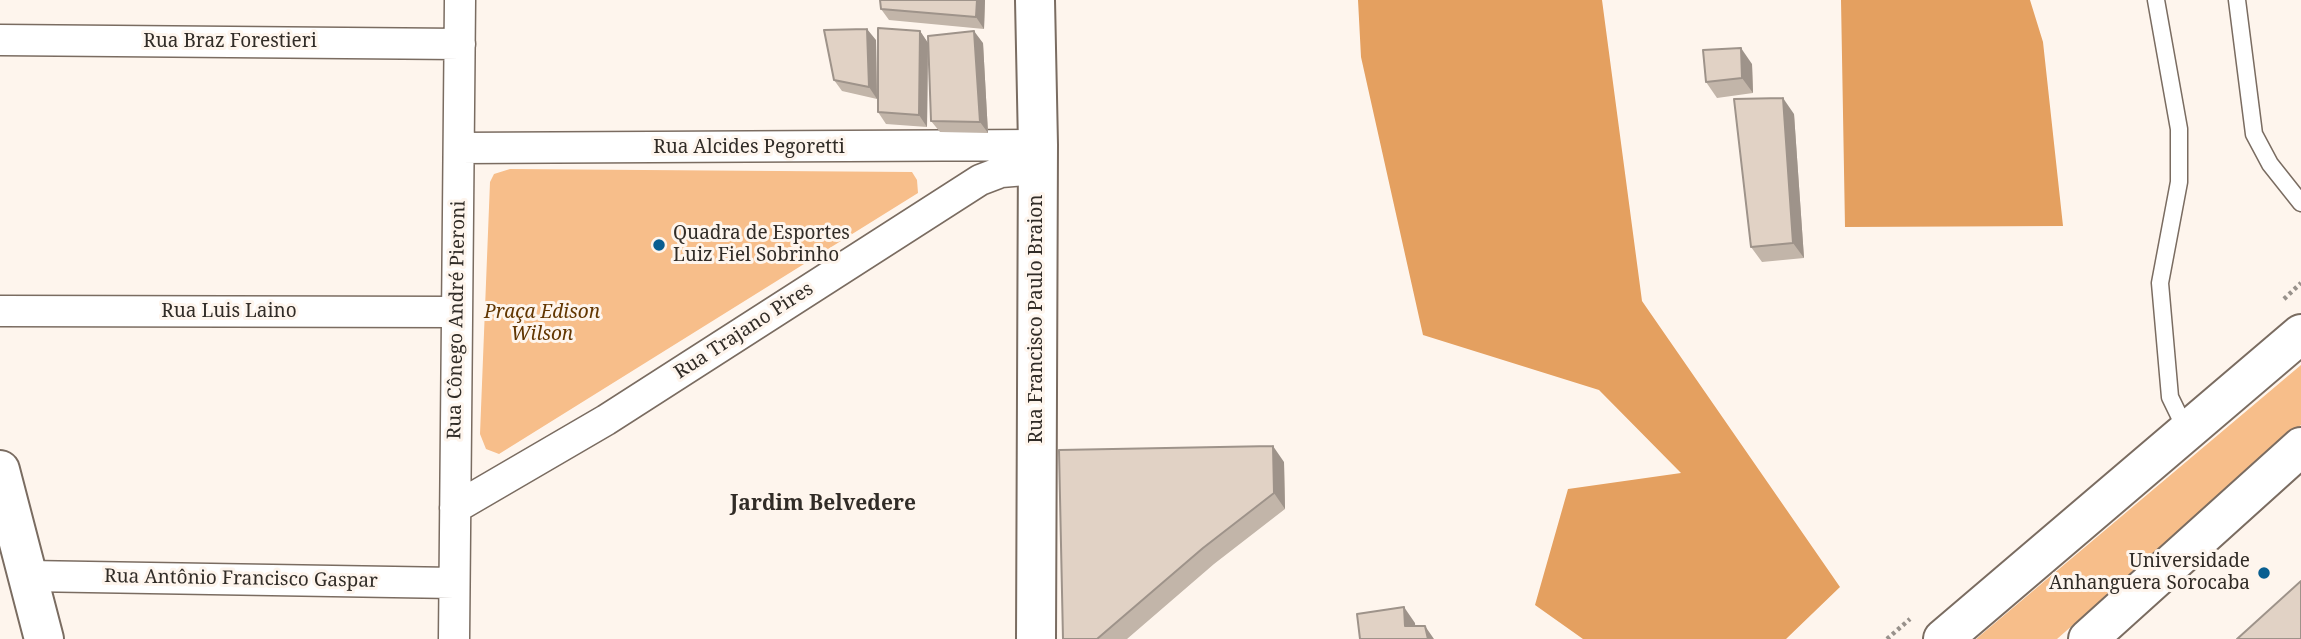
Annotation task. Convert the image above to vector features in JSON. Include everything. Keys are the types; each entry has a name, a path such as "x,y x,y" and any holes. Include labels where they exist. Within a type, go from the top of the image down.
{"street":[{"name":"Rua Cônego André Pieroni","path":"454,639 460,0"},
{"name":"Rua Francisco Paulo Braion","path":"1035,0 1038,157 1036,639"},
{"name":"Rua Braz Forestieri","path":"0,40 460,44"},
{"name":"Rua Alcides Pegoretti","path":"459,148 1038,157"},
{"name":"Rua Trajano Pires","path":"455,508 606,419 980,180 1038,157"},
{"name":"Rua Luis Laino","path":"0,311 457,312"},
{"path":"1943,639 2301,334"},
{"path":"2088,639 2301,447"},
{"path":"0,470 44,639"},
{"name":"Rua Antônio Francisco Gaspar","path":"28,576 454,583"}],"lane":[{"path":"2156,0 2179,129 2179,182 2160,283 2170,397 2188,432"},
{"path":"2237,0 2254,134 2270,164 2301,203"}],"green space":[{"name":"Praça Edison Wilson","path":"510,169 912,172 917,180 918,193 499,454 486,449 480,434 490,182 494,174"},
{"path":"2301,365 2301,425 2057,639 1976,639"}],"shaded area":[{"path":"1358,0 1602,0 1642,301 1840,587 1786,639 1583,639 1535,605 1568,489 1681,473 1599,390 1423,335 1361,57"},
{"path":"1841,0 2030,0 2043,42 2063,226 1845,227"}],"building":[{"path":"880,0 977,0 976,17 881,9"},
{"path":"878,28 920,31 919,115 878,112"},
{"path":"867,29 869,87 834,80 824,30"},
{"path":"974,31 980,122 931,121 928,36"},
{"path":"1741,48 1742,78 1706,82 1703,50"},
{"path":"1783,98 1793,243 1751,247 1734,99"},
{"path":"1273,446 1274,493 1203,548 1097,639 1063,639 1059,450"},
{"path":"2301,581 2301,639 2237,639"},
{"path":"1404,607 1405,626 1425,626 1428,639 1360,639 1357,614"}],"place":[{"name":"Quadra de Esportes Luiz Fiel Sobrinho","path":"659,245"},
{"name":"Universidade Anhanguera Sorocaba","path":"2264,573"}],"district":[{"name":"Jardim Belvedere","path":"823,504"}]}
